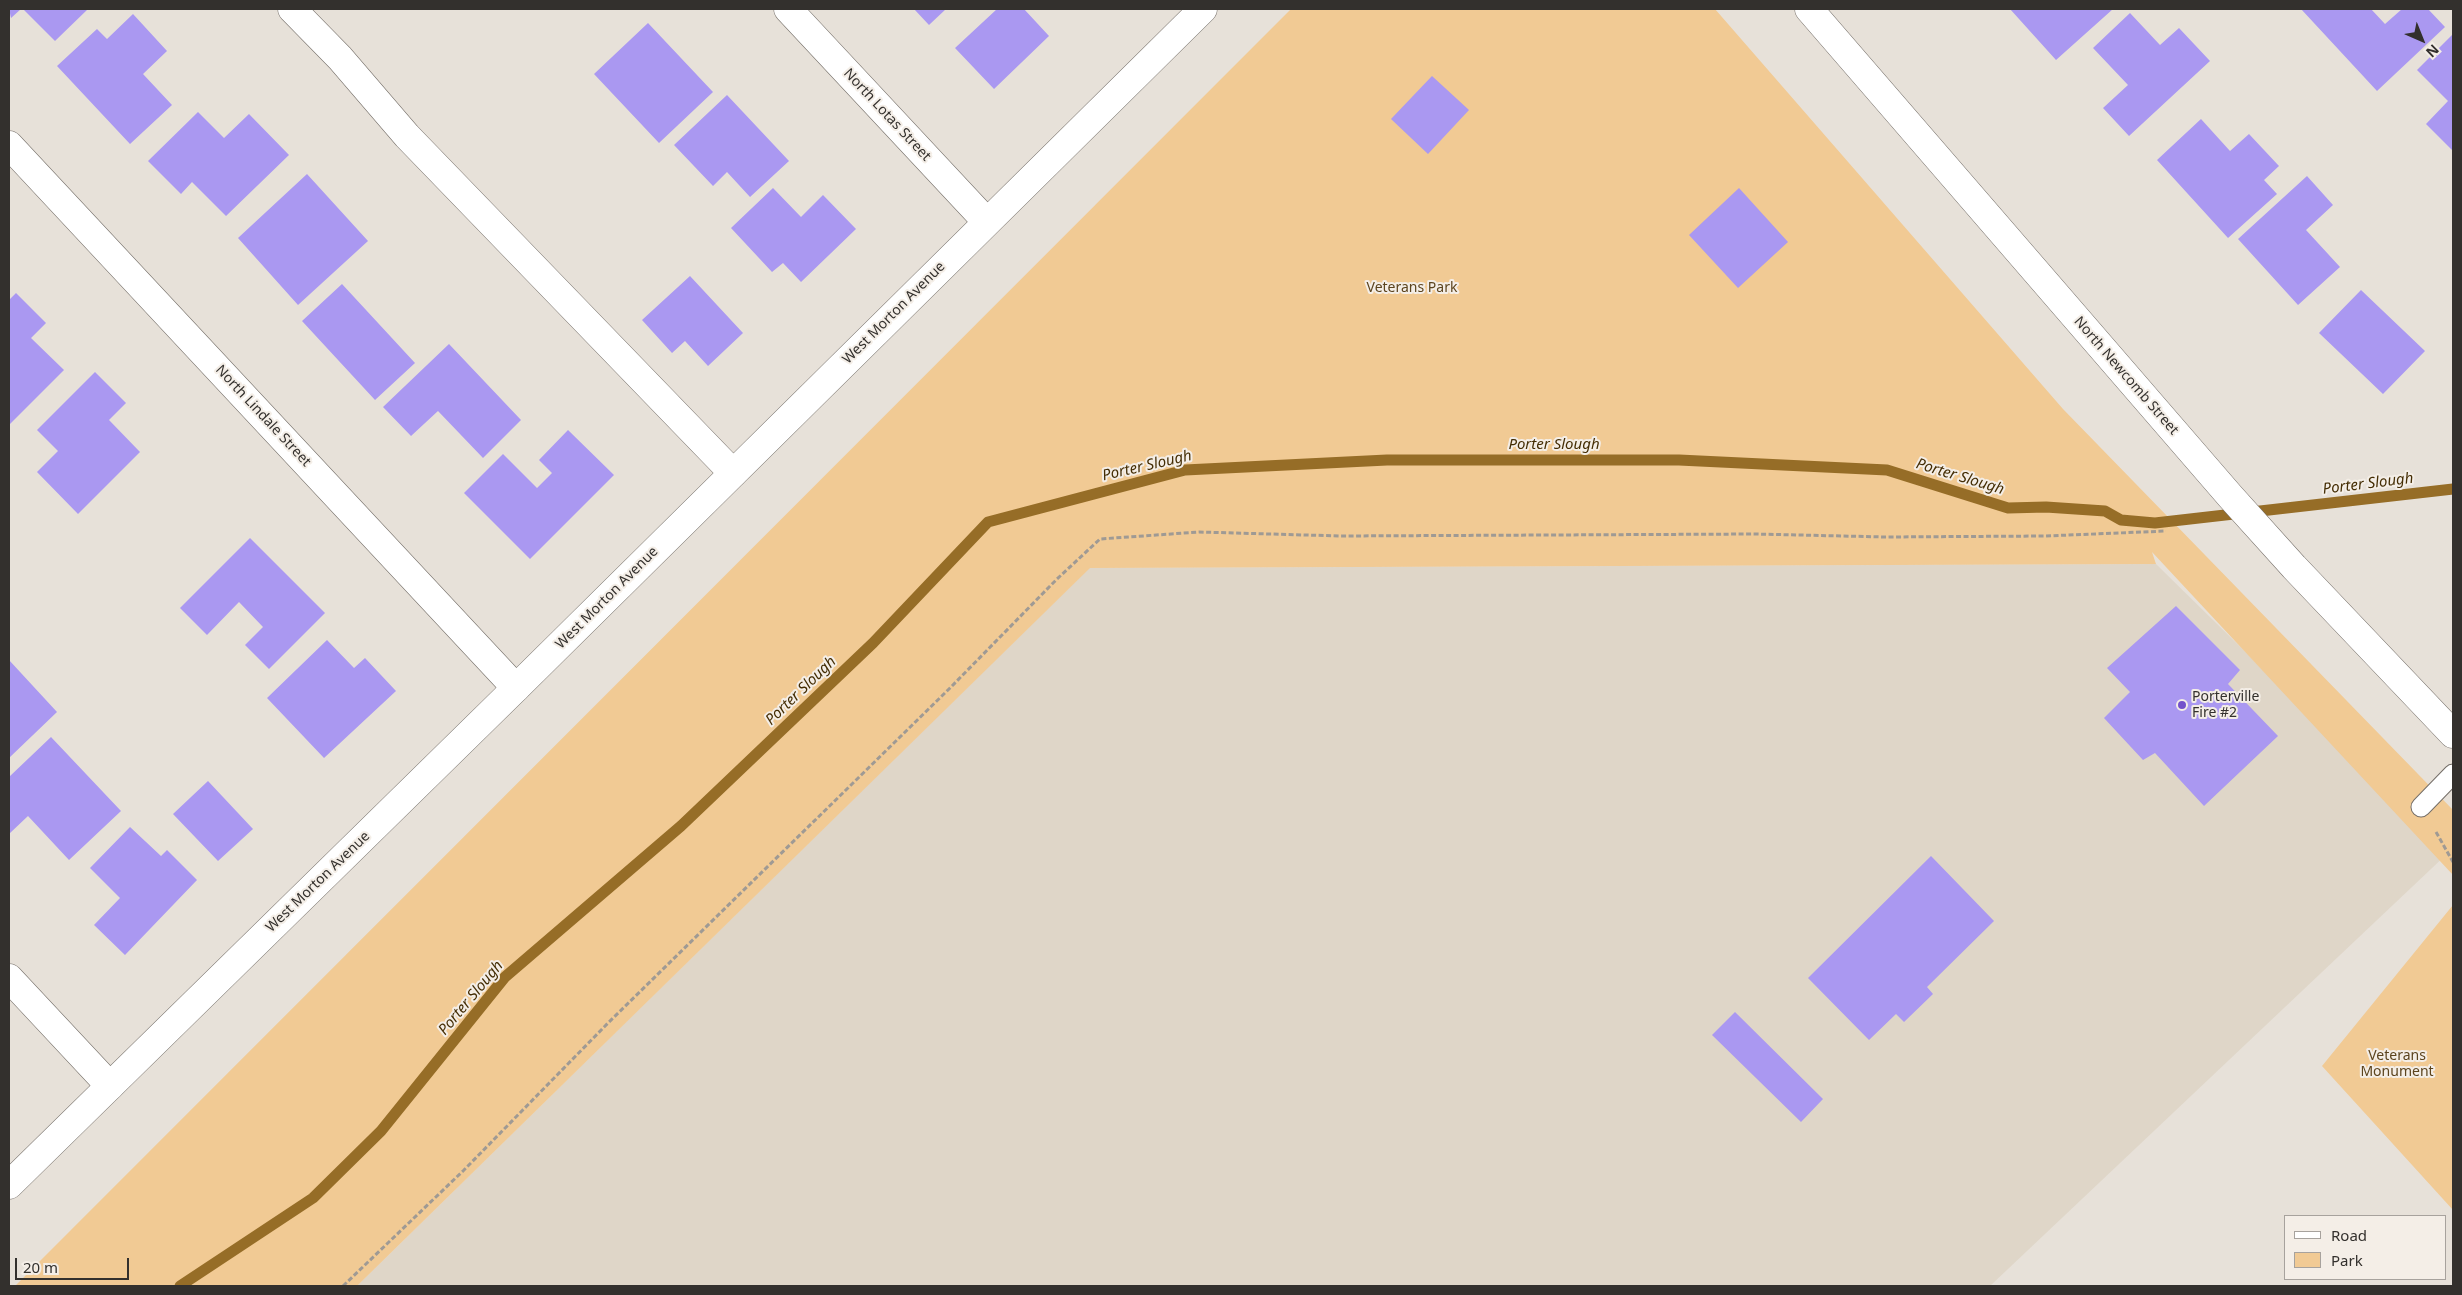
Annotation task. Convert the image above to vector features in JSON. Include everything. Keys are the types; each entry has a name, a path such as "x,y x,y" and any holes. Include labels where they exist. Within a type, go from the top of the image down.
{"main road":[{"path":"292,9 340,58 408,136 733,473"},
{"name":"North Lotas Street","path":"788,9 986,221"},
{"name":"West Morton Avenue","path":"9,1185 516,688 1202,9"},
{"name":"North Newcomb Street","path":"1808,9 2294,568 2453,734"},
{"name":"North Lindale Street","path":"9,145 516,688"},
{"path":"9,978 110,1086"}],"lane":[{"path":"2421,807 2453,774"}],"path":[{"path":"343,1286 464,1170 623,1008 950,688 1057,580 1100,540 1199,532 1341,536 1755,534 1886,538 2046,536 2166,531"}],"shaded area":[{"path":"2156,564 2449,852 1990,1286 357,1286 1089,568"}],"green space":[{"name":"Veterans Park","path":"1291,9 1715,9 2063,409 2453,810 2453,875 2152,552 2156,564 1090,568 357,1286 15,1286"},
{"name":"Veterans Monument","path":"2453,905 2453,1210 2322,1066"}],"building":[{"path":"9,9 21,9 11,18"},
{"path":"23,9 88,9 55,41"},
{"path":"914,9 946,9 929,25"},
{"path":"997,9 1024,9 1049,36 994,89 955,48"},
{"path":"2010,9 2113,9 2056,60"},
{"path":"2301,9 2371,9 2385,24 2402,9 2428,9 2445,27 2377,91"},
{"path":"2130,13 2160,45 2179,28 2210,61 2129,136 2103,108 2128,85 2093,48"},
{"path":"133,14 167,51 143,74 172,105 130,144 57,66 97,29 107,39"},
{"path":"648,23 713,92 659,143 594,74"},
{"path":"2453,34 2453,151 2426,124 2448,101 2417,70"},
{"path":"1432,76 1469,110 1428,154 1391,119"},
{"path":"727,95 789,161 750,197 727,172 713,186 674,145"},
{"path":"198,112 224,138 249,114 289,155 226,216 192,182 181,194 148,161"},
{"path":"2201,119 2230,151 2249,134 2279,166 2264,180 2277,194 2228,238 2157,160"},
{"path":"307,174 368,241 298,305 238,238"},
{"path":"2307,176 2333,205 2306,230 2340,267 2298,305 2238,239"},
{"path":"773,188 801,217 823,195 856,229 801,282 783,263 772,272 731,228"},
{"path":"1739,188 1788,242 1738,288 1689,235"},
{"path":"690,276 743,333 708,366 685,341 672,353 642,320"},
{"path":"342,284 415,363 375,400 302,321"},
{"path":"2361,290 2425,351 2383,394 2319,333"},
{"path":"16,293 46,323 31,338 64,370 9,425 9,300"},
{"path":"449,344 521,420 483,458 438,411 411,436 383,407"},
{"path":"95,372 126,403 109,420 140,452 78,514 37,472 58,451 37,430"},
{"path":"568,430 614,475 530,559 464,493 503,454 537,488 552,473 539,460"},
{"path":"250,538 325,613 269,669 245,645 263,627 239,602 207,635 180,608"},
{"name":"Porterville Fire #2","path":"2176,606 2240,670 2228,684 2278,736 2204,806 2155,753 2143,760 2104,718 2130,692 2107,668"},
{"path":"327,640 354,668 365,658 396,691 324,758 267,698"},
{"path":"9,660 57,712 9,758"},
{"path":"51,737 121,811 69,860 28,816 9,834 9,777"},
{"path":"208,781 253,829 218,861 173,814"},
{"path":"130,827 161,856 167,850 197,880 125,955 94,925 120,898 90,868"},
{"path":"1931,856 1994,921 1927,987 1933,994 1904,1022 1896,1014 1869,1040 1808,978"},
{"path":"1735,1012 1823,1099 1801,1122 1712,1035"}],"waterway":[{"name":"Porter Slough","path":"180,1286 313,1198 381,1131 505,977 681,826 873,643 988,522 1185,470 1387,460 1679,460 1887,470 2008,508 2046,507 2105,511 2121,520 2155,523 2453,489"}],"place":[{"name":"Porterville Fire #2","path":"2182,705"}]}
